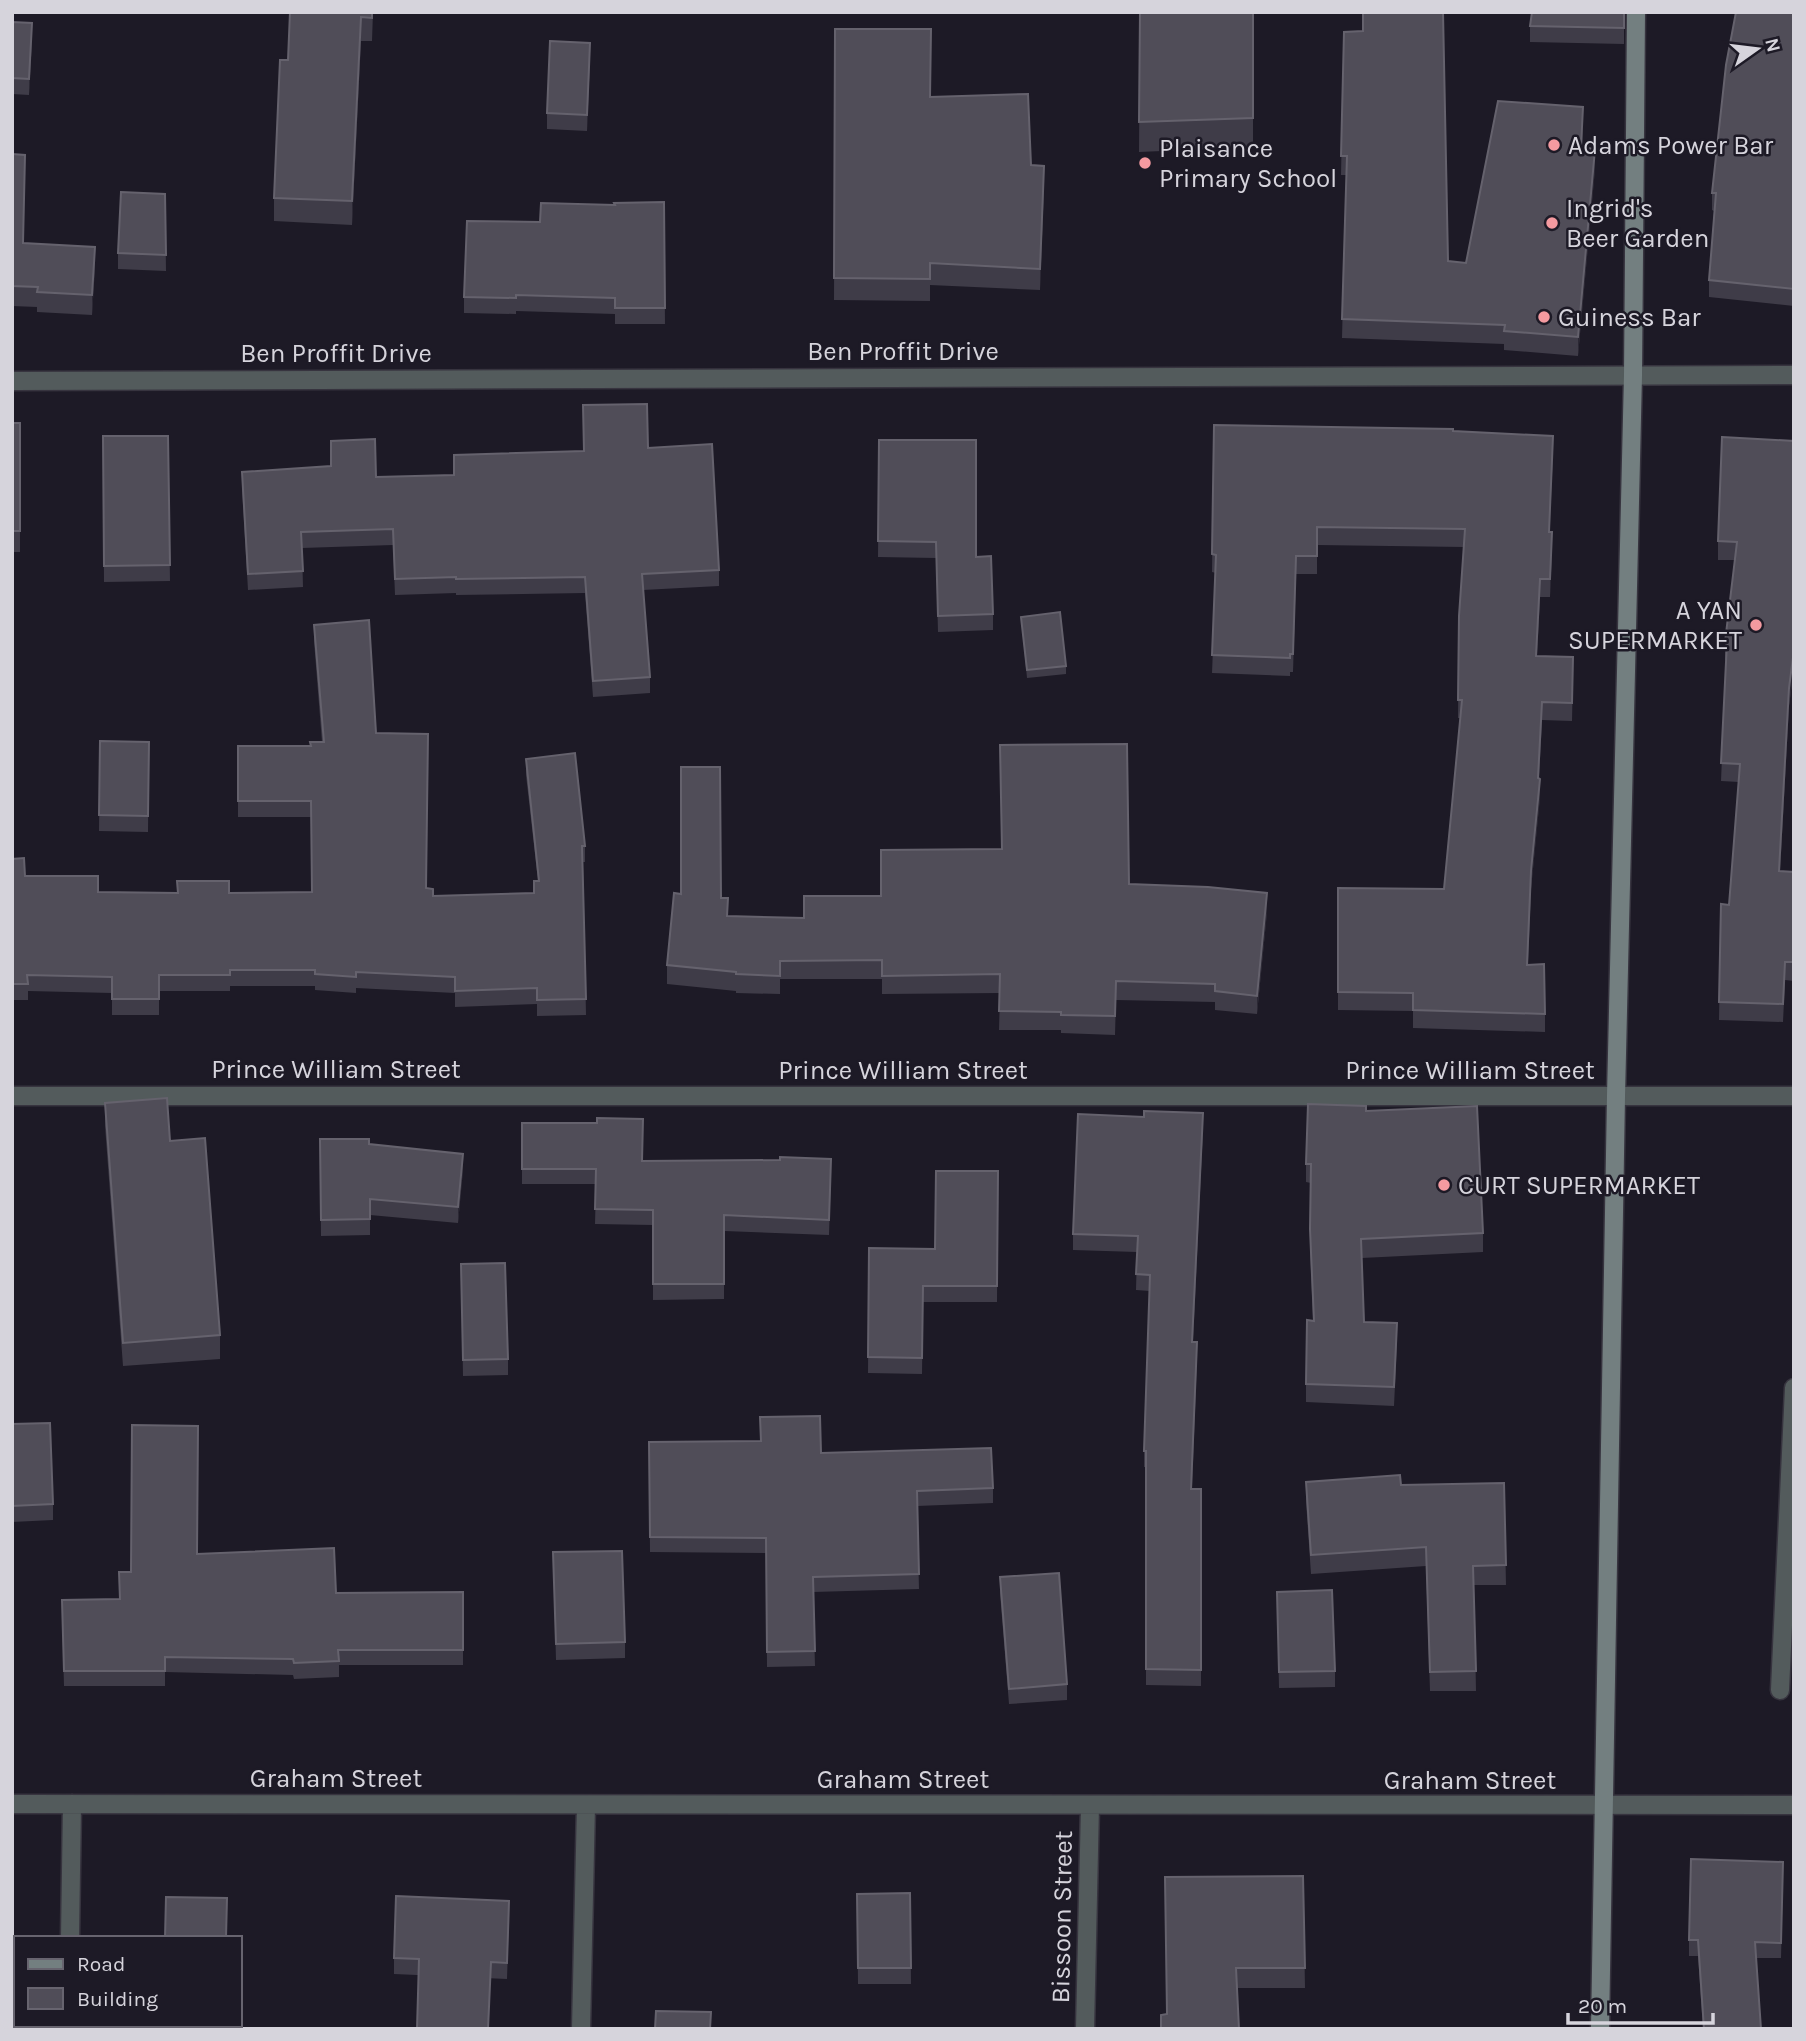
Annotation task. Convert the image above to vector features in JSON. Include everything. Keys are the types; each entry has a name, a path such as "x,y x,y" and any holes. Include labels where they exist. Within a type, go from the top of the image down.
{"main road":[{"path":"1600,2029 1616,1096 1633,375 1636,12"}],"street":[{"name":"Ben Proffit Drive","path":"12,380 1794,375"},
{"name":"Prince William Street","path":"12,1096 1794,1096"},
{"path":"1780,1690 1794,1388"},
{"name":"Graham Street","path":"12,1804 1794,1805"},
{"path":"70,1936 72,1804"},
{"path":"581,2029 586,1805"},
{"name":"Bissoon Street","path":"1085,2029 1090,1806"}],"building":[{"path":"290,12 372,12 372,18 361,17 352,201 274,198 280,60 288,60"},
{"path":"1140,12 1253,12 1253,118 1139,122"},
{"path":"1363,12 1443,12 1448,261 1466,263 1498,101 1583,107 1581,147 1595,149 1578,337 1504,331 1505,325 1342,319 1347,156 1341,156 1344,32 1363,31"},
{"path":"1532,12 1624,12 1624,28 1530,26"},
{"path":"1736,12 1794,12 1794,289 1709,280 1716,193 1712,193 1726,65"},
{"path":"12,22 32,23 29,79 12,78"},
{"path":"835,29 931,29 930,97 1028,94 1031,165 1044,166 1040,269 930,263 930,279 834,278"},
{"path":"550,41 590,43 587,115 547,113"},
{"path":"12,154 25,155 23,243 95,247 92,295 37,292 38,287 12,286"},
{"path":"121,192 165,194 166,255 118,253"},
{"path":"664,202 665,308 615,308 615,298 516,295 516,298 464,297 467,221 540,222 541,203 615,205 614,203"},
{"path":"647,404 648,448 712,444 719,570 642,574 650,677 593,681 585,577 395,579 393,529 301,532 303,571 248,574 242,472 331,466 331,441 375,439 376,477 454,475 454,455 584,451 583,405"},
{"path":"12,423 20,423 20,531 12,531"},
{"path":"1214,425 1453,429 1553,436 1550,579 1540,579 1536,656 1573,657 1572,703 1542,702 1540,779 1531,871 1527,965 1544,964 1545,1014 1413,1010 1413,993 1338,992 1338,888 1444,889 1462,700 1458,700 1459,616 1465,529 1317,527 1317,556 1296,556 1293,654 1290,654 1290,658 1212,655 1216,555 1212,554"},
{"path":"103,436 168,436 170,565 104,566"},
{"path":"1722,437 1794,441 1794,650 1789,688 1779,871 1794,872 1794,962 1785,962 1783,1004 1719,1002 1721,904 1729,905 1740,764 1721,763 1725,642 1737,542 1718,541"},
{"path":"879,440 976,440 976,557 991,556 993,614 938,616 936,542 878,541"},
{"path":"1060,612 1066,666 1027,670 1021,617"},
{"path":"369,620 376,733 428,734 426,888 433,889 433,896 534,893 534,881 539,881 526,759 575,753 585,846 582,846 586,999 537,1000 537,988 455,991 455,977 356,972 356,977 315,974 315,970 230,970 230,975 159,975 159,999 112,999 112,977 27,975 28,984 12,984 12,859 24,858 25,876 98,876 98,892 178,893 177,881 229,881 229,893 312,892 311,801 238,801 238,746 311,746 310,742 324,742 314,625"},
{"path":"100,741 149,742 148,816 99,815"},
{"path":"1127,744 1129,884 1208,887 1267,893 1257,996 1215,991 1215,984 1116,981 1115,1016 1061,1015 1061,1012 999,1011 1000,974 882,976 882,960 780,961 780,976 736,974 667,965 674,893 681,894 681,767 720,767 721,898 728,898 727,916 804,918 804,896 881,896 881,850 1002,849 1000,745"},
{"path":"167,1098 170,1141 205,1138 220,1335 123,1343 105,1103"},
{"path":"1308,1104 1366,1106 1366,1111 1477,1106 1483,1233 1361,1239 1364,1322 1397,1323 1394,1387 1306,1384 1307,1320 1314,1321 1310,1229 1311,1164 1306,1164"},
{"path":"1144,1111 1203,1113 1192,1342 1197,1342 1191,1489 1201,1489 1201,1670 1146,1669 1144,1451 1150,1275 1136,1274 1138,1236 1073,1234 1078,1114 1144,1117"},
{"path":"597,1118 643,1119 642,1161 780,1160 780,1157 831,1159 829,1220 724,1215 724,1284 653,1284 653,1210 595,1209 596,1169 522,1169 522,1123 597,1123"},
{"path":"320,1139 369,1139 369,1144 463,1154 458,1207 370,1199 370,1219 321,1220"},
{"path":"936,1171 998,1171 997,1286 923,1286 922,1358 868,1357 869,1248 935,1249"},
{"path":"505,1263 508,1359 463,1360 461,1264"},
{"path":"820,1416 821,1453 991,1448 993,1488 917,1491 919,1574 813,1577 815,1651 767,1652 766,1538 650,1537 649,1442 761,1441 760,1417"},
{"path":"50,1423 53,1504 12,1506 12,1424"},
{"path":"132,1425 198,1426 197,1554 334,1548 336,1593 463,1592 463,1650 338,1650 339,1661 294,1663 293,1659 165,1657 165,1671 64,1671 62,1600 120,1599 119,1572 131,1572"},
{"path":"1400,1475 1401,1485 1504,1483 1506,1565 1473,1566 1476,1671 1430,1672 1426,1547 1311,1555 1306,1482"},
{"path":"622,1551 625,1642 556,1644 553,1552"},
{"path":"1059,1573 1067,1684 1009,1689 1000,1577"},
{"path":"1332,1590 1335,1671 1279,1672 1277,1592"},
{"path":"1691,1859 1783,1862 1781,1943 1755,1942 1761,2029 1704,2029 1698,1940 1689,1940"},
{"path":"1303,1876 1305,1968 1236,1968 1239,2029 1161,2029 1161,2015 1167,2014 1165,1877"},
{"path":"910,1893 911,1968 858,1968 857,1894"},
{"path":"396,1896 509,1901 507,1963 491,1962 488,2029 417,2029 419,1959 394,1958"},
{"path":"166,1897 227,1898 226,1936 165,1936"},
{"path":"656,2011 711,2012 710,2029 655,2029"},
{"path":"140,2027 241,2027 241,2029"}],"place":[{"name":"Adams Power Bar","path":"1554,145"},
{"name":"Plaisance Primary School","path":"1145,163"},
{"name":"Ingrid's Beer Garden","path":"1552,223"},
{"name":"Guiness Bar","path":"1544,317"},
{"name":"A YAN SUPERMARKET","path":"1756,625"},
{"name":"CURT SUPERMARKET","path":"1444,1185"}]}
